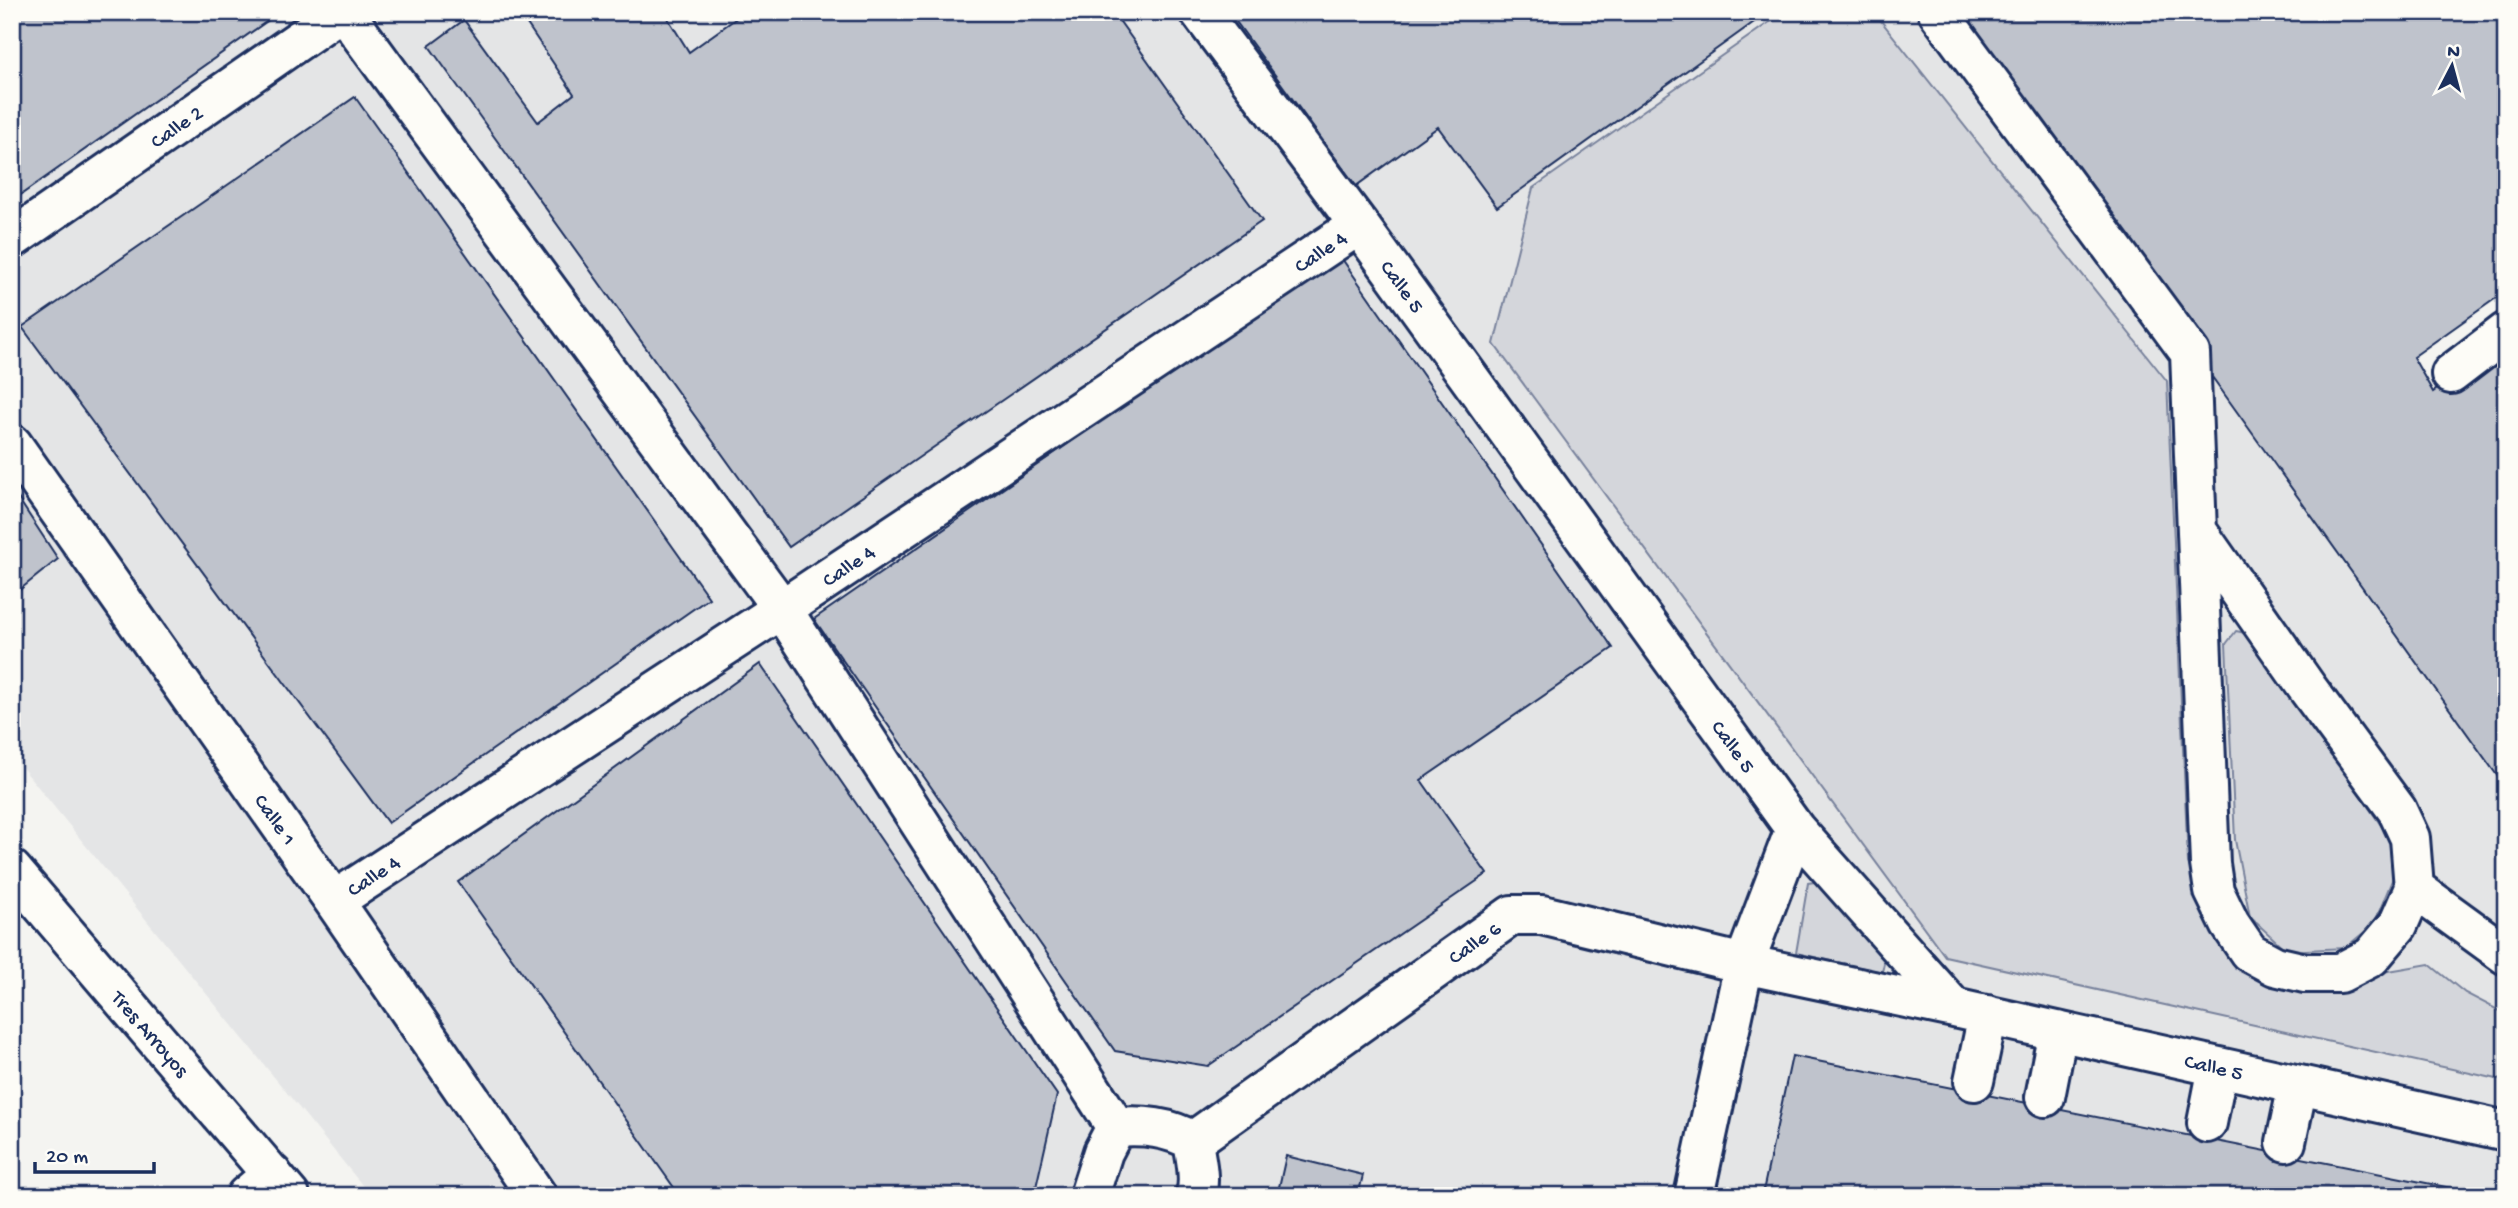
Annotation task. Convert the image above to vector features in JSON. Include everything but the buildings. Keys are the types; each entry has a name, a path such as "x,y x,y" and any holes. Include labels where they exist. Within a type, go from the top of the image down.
{"street":[{"name":"Calle 2","path":"12,239 342,12"},
{"path":"342,12 782,609 1116,1127"},
{"name":"Calle 5","path":"1200,12 1359,225 1795,830 1971,1012 2506,1131"},
{"path":"1938,12 2190,353 2210,864 2214,891 2230,925 2249,952 2275,966 2305,974 2340,973 2371,957 2398,925 2414,888 2410,838 2397,810 2198,532"},
{"name":"Calle 4","path":"334,901 782,609 1359,225"},
{"path":"2451,374 2506,332"},
{"name":"Calle 1","path":"12,444 334,901 537,1196"},
{"path":"1694,1196 1744,964 1795,830"},
{"name":"Tres Arroyos","path":"12,870 269,1189"},
{"path":"2414,888 2506,955"},
{"name":"Calle 6","path":"1193,1141 1513,915 1542,915 1744,964 1971,1012"},
{"path":"1971,1012 1974,1081"},
{"path":"2045,1097 2058,1031"},
{"path":"2207,1123 2218,1067"},
{"path":"2286,1142 2298,1085"},
{"path":"1116,1127 1144,1125 1177,1132 1193,1141 1197,1170 1195,1196"},
{"path":"1089,1196 1102,1152 1116,1127"}],"shaded area":[{"path":"12,12 1957,12 2506,778 2506,1196 371,1196 12,755"},
{"path":"1784,12 1874,12 2167,381 2188,863 2203,904 2331,991 2383,972 2429,964 2465,993 2506,1014 2506,1081 1945,956 1494,344 1533,188"},
{"path":"2236,631 2250,634 2389,837 2393,878 2374,924 2345,948 2287,951 2250,917 2235,840 2226,644"},
{"path":"1821,881 1885,959 1882,972 1796,953 1808,883"}]}
